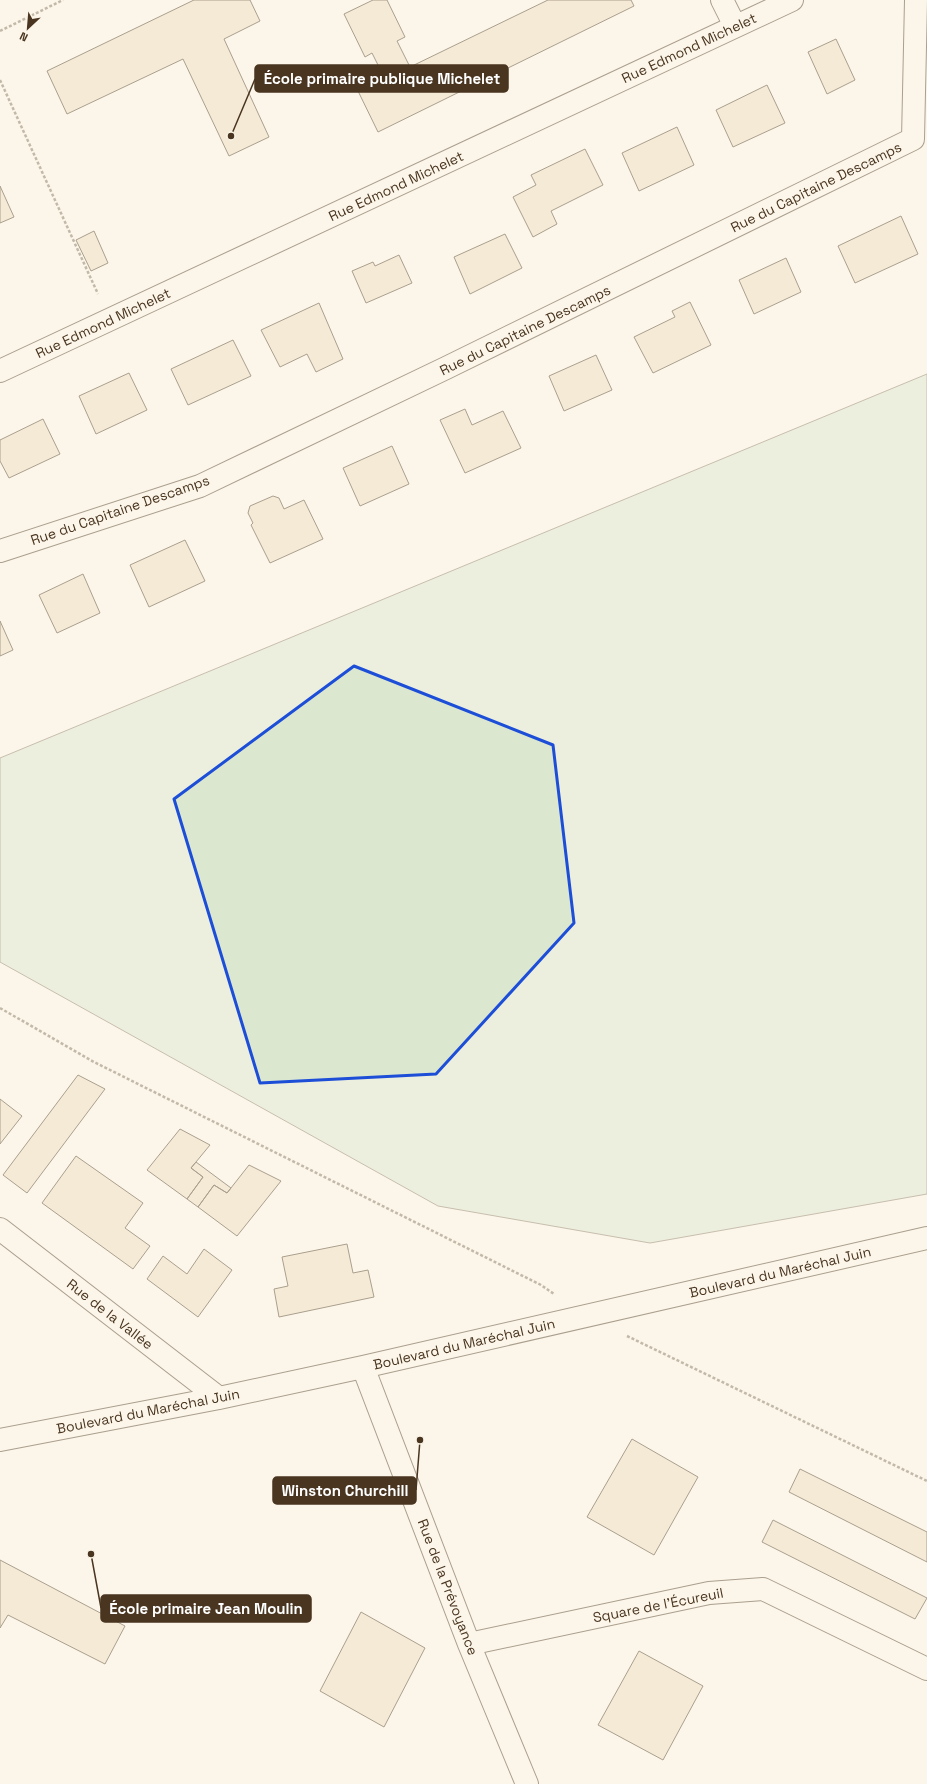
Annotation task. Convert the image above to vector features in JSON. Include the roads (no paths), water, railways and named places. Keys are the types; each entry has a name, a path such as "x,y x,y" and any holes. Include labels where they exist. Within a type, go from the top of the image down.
{"street":[{"path":"722,0 735,26"},
{"name":"Rue Edmond Michelet","path":"0,371 792,0"},
{"name":"Rue du Capitaine Descamps","path":"0,551 200,486 453,365 913,139 916,0"},
{"name":"Rue de la Vallée","path":"0,1229 219,1398"},
{"name":"Boulevard du Maréchal Juin","path":"0,1440 219,1398 363,1367 927,1238"},
{"name":"Rue de la Prévoyance","path":"363,1367 469,1644 527,1784"},
{"name":"Square de l'Écureuil","path":"469,1644 709,1593 763,1589 927,1669"}],"place":[{"name":"École primaire publique Michelet","path":"231,136"},
{"name":"Winston Churchill","path":"420,1440"},
{"name":"École primaire Jean Moulin","path":"91,1554"}]}
